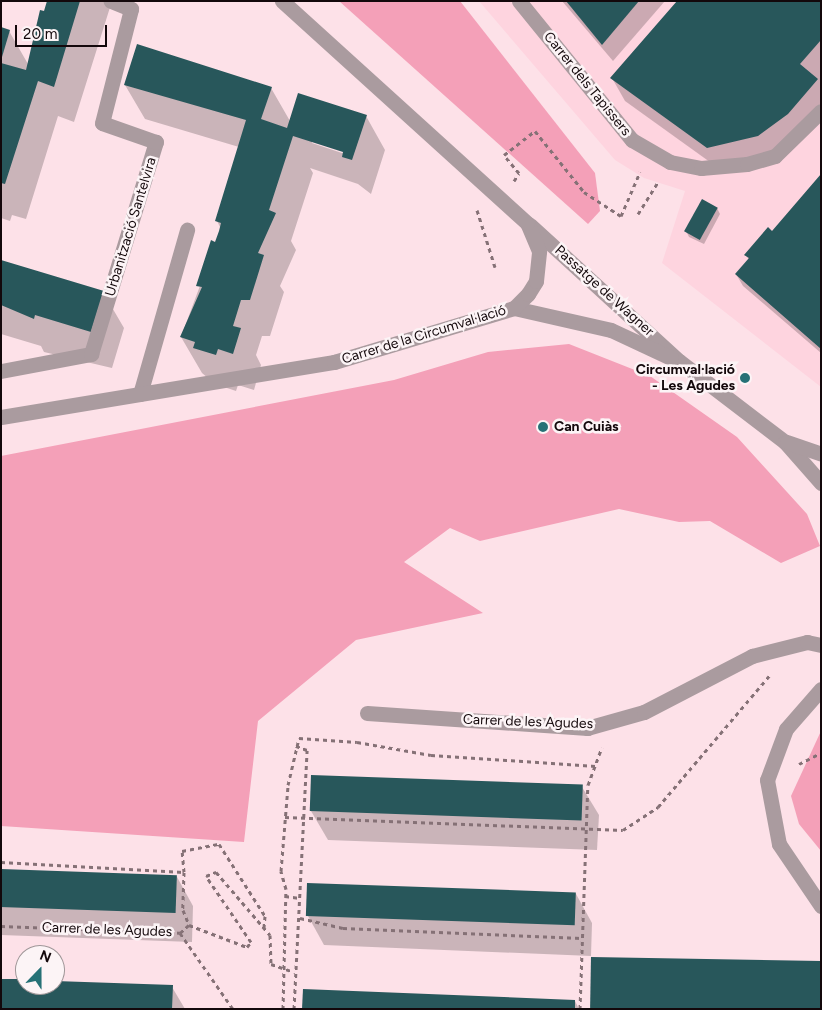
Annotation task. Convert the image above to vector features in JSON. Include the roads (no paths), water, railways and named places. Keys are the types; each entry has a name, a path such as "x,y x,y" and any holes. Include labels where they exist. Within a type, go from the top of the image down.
{"street":[{"name":"Urbanització Santelvira","path":"1,371 91,354 156,142 102,123 130,9 110,1"},
{"name":"Carrer de la Circumval·lació","path":"1,417 334,362 514,308 532,288 539,269 539,252 527,223 282,1"},
{"name":"Carrer dels Tapissers","path":"519,1 632,140 670,162 701,168 747,164 774,156 821,111"},
{"name":"Passatge de Wagner","path":"527,223 679,362 785,442"},
{"path":"140,394 187,230"},
{"name":"Passatge de Wagner","path":"514,308 611,330 679,362"},
{"path":"785,442 821,454"},
{"path":"785,442 821,483"},
{"name":"Carrer de les Agudes","path":"367,713 587,728 644,712 752,656 807,642 821,645"},
{"path":"821,689 786,729 768,780 779,844 821,906"}],"place":[{"name":"Circumval·lació - Les Agudes","path":"745,378"},
{"name":"Can Cuiàs","path":"543,427"}]}
